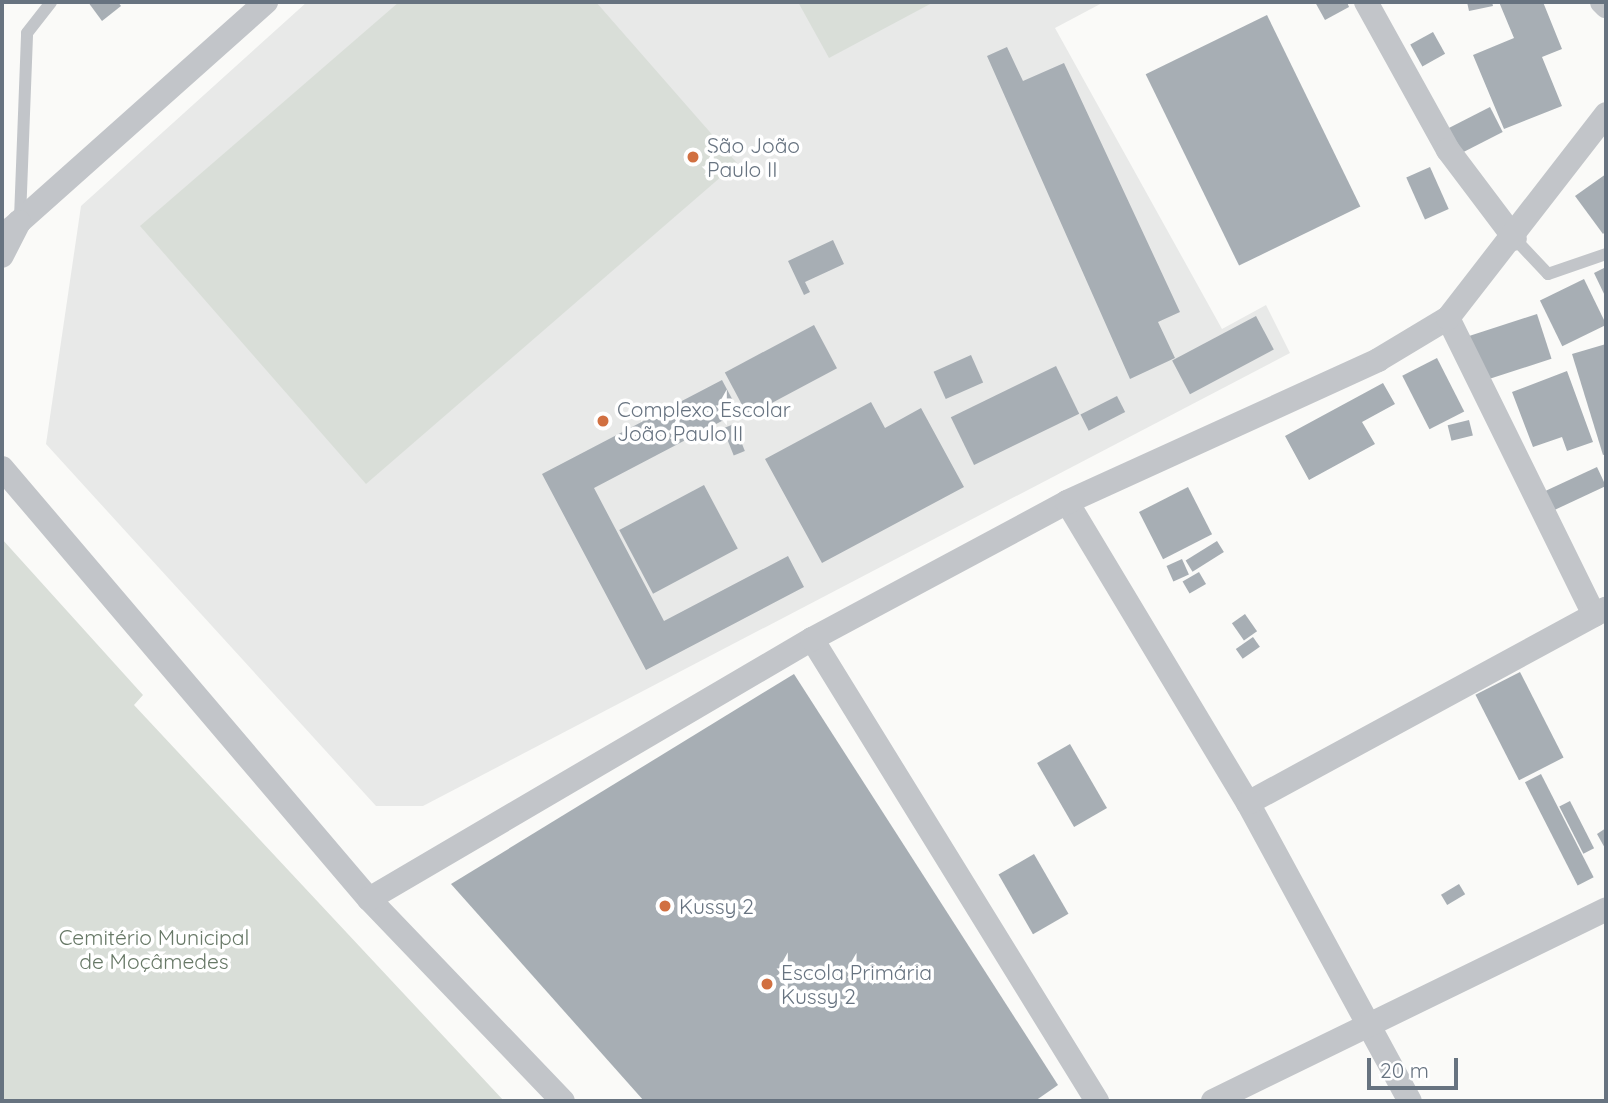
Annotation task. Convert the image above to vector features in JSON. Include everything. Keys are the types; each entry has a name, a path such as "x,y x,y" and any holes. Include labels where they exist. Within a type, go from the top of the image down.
{"street":[{"path":"2,256 11,229 266,2"},
{"path":"1366,2 1447,150 1515,239"},
{"path":"1602,2 1606,6"},
{"path":"369,899 812,639 1067,502 1378,360 1448,318 1515,239 1606,114"},
{"path":"1248,803 1600,612 1448,318"},
{"path":"2,468 369,899 563,1101"},
{"path":"1067,502 1248,803 1410,1101"},
{"path":"812,639 1097,1101"},
{"path":"1213,1101 1372,1029 1606,909"}],"lane":[{"path":"11,229 27,33 51,2"},
{"path":"1515,239 1548,274 1606,254"}],"shaded area":[{"name":"Complexo Escolar João Paulo II","path":"307,2 1104,2 1055,28 1222,329 1266,305 1290,353 423,806 376,806 46,444 81,206"}],"green space":[{"path":"399,2 596,2 737,163 366,484 140,226"},
{"path":"798,2 932,2 932,3 829,58"},
{"name":"Cemitério Municipal de Moçâmedes","path":"2,539 143,695 134,705 504,1101 2,1101"}],"building":[{"path":"88,2 118,2 121,6 102,21"},
{"path":"1315,2 1347,2 1349,7 1325,20"},
{"path":"1467,2 1492,2 1493,6 1469,11"},
{"path":"1499,2 1543,2 1562,49 1542,57 1562,106 1504,129 1473,55 1514,38"},
{"path":"1267,15 1360,206 1239,266 1146,74"},
{"path":"1433,32 1445,54 1422,66 1410,45"},
{"path":"1007,47 1023,81 1064,63 1180,312 1158,322 1175,358 1130,379 987,56"},
{"path":"1490,107 1503,132 1458,155 1445,130"},
{"path":"1430,167 1449,209 1425,220 1406,178"},
{"path":"1606,174 1606,231 1603,234 1575,196"},
{"path":"833,240 844,264 805,282 810,292 804,295 788,261"},
{"path":"1606,267 1606,298 1594,273"},
{"path":"1584,279 1606,325 1562,346 1540,300"},
{"path":"1537,314 1552,359 1482,381 1468,337"},
{"path":"1256,316 1274,350 1190,394 1172,361"},
{"path":"814,325 837,368 748,416 725,372"},
{"path":"1606,344 1606,454 1603,455 1572,354"},
{"path":"971,355 983,382 946,399 934,372"},
{"path":"1437,358 1464,411 1429,429 1402,376"},
{"path":"1056,366 1079,414 974,465 951,417"},
{"path":"1567,371 1593,442 1567,451 1562,437 1533,447 1512,392"},
{"path":"722,380 739,412 594,488 664,621 788,556 804,587 646,670 542,474"},
{"path":"1383,383 1395,404 1362,422 1375,444 1309,480 1285,436"},
{"path":"1117,396 1125,412 1089,431 1080,415"},
{"path":"871,402 885,428 921,408 964,487 822,563 765,459"},
{"path":"1469,420 1473,436 1452,441 1448,425"},
{"path":"734,424 745,451 734,455 723,428"},
{"path":"1597,467 1606,486 1549,513 1540,494"},
{"path":"704,485 738,549 653,594 619,530"},
{"path":"1188,487 1212,534 1163,559 1139,512"},
{"path":"1217,541 1224,552 1193,572 1186,561"},
{"path":"1182,559 1189,575 1173,581 1166,566"},
{"path":"1199,572 1206,584 1190,594 1183,582"},
{"path":"1245,614 1257,631 1244,640 1232,623"},
{"path":"1253,637 1260,647 1243,659 1236,649"},
{"path":"1520,672 1564,758 1519,780 1475,695"},
{"name":"Escola Primária Kussy 2","path":"794,674 1058,1085 1035,1101 644,1101 451,884"},
{"path":"1070,744 1107,808 1074,827 1037,763"},
{"path":"1541,774 1594,877 1578,886 1525,782"},
{"path":"1570,801 1594,848 1583,854 1559,806"},
{"path":"1606,828 1606,850 1597,834"},
{"path":"1034,854 1068,914 1033,934 998,875"},
{"path":"1459,884 1465,894 1447,905 1441,895"}],"place":[{"name":"São João Paulo II","path":"693,157"},
{"name":"Complexo Escolar João Paulo II","path":"603,421"},
{"name":"Kussy 2","path":"665,906"},
{"name":"Escola Primária Kussy 2","path":"767,984"}]}
